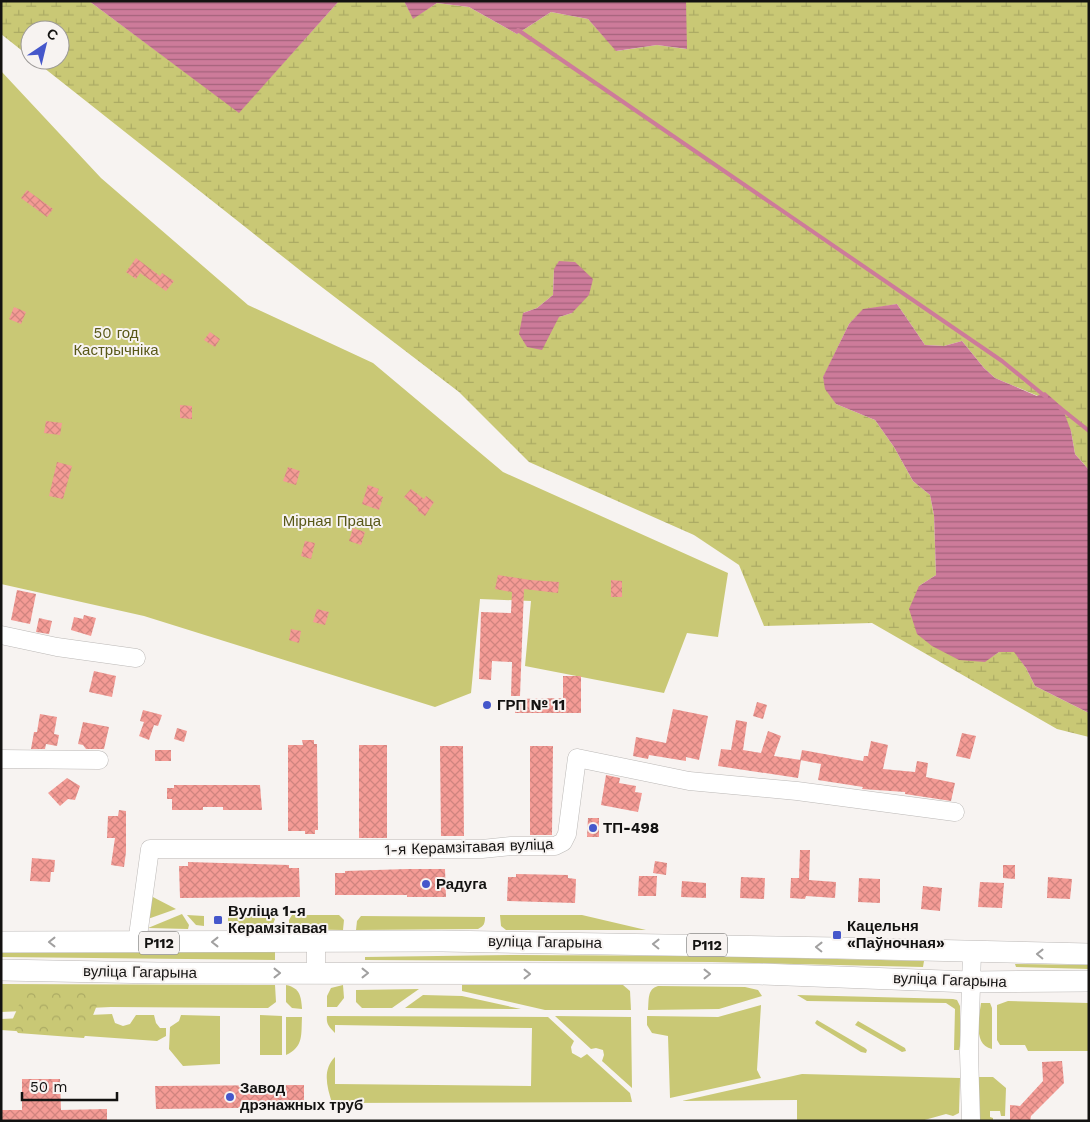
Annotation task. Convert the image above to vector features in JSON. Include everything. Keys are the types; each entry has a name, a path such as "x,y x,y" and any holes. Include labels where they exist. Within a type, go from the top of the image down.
{"main road":[{"name":"вуліца Гагарына","path":"1,942 316,942 351,940 828,947 1089,954"},
{"name":"вуліца Гагарына","path":"1,970 158,973 759,974 970,982 1089,982"}],"street":[{"path":"1,635 136,658"},
{"name":"1-я Керамзітавая вуліца","path":"137,943 150,849 482,849 511,846 555,846 564,842 566,834 576,758 689,781 797,791 955,812"},
{"path":"1,759 99,760"},
{"path":"316,942 316,973"},
{"path":"971,1121 969,1052 972,952"}],"green space":[{"path":"1,1 89,1 239,112 339,1 404,1 413,18 437,3 469,7 517,34 551,12 588,19 617,51 657,45 686,49 686,1 1089,1 1089,470 1075,454 1071,431 1038,396 995,378 984,368 962,341 944,346 925,345 897,304 863,310 849,324 823,378 836,404 875,420 894,447 913,481 930,495 934,515 936,575 919,586 985,661 999,652 1015,652 1035,686 1089,713 1089,737 1057,729 872,623 764,626 739,565 694,535 529,462 459,392 306,275 47,70 70,70 70,20 20,20 20,49 1,34","holes":["554,269 572,313 559,317 523,313 537,308 553,295"]},
{"path":"1,71 101,178 248,305 373,363 503,472 728,573 718,637 687,633 664,693 525,666 531,601 480,599 471,693 435,707 144,616 1,584"},
{"path":"149,895 176,909 145,920"},
{"path":"182,914 189,925 188,929 148,928"},
{"path":"187,915 204,916 204,926 196,925"},
{"path":"228,915 271,915 275,919 273,924 228,925"},
{"path":"292,915 339,915 344,920 343,930 289,929 289,920"},
{"path":"500,915 582,915 646,930 506,930 501,926"},
{"path":"361,916 485,917 485,921 482,927 478,929 356,930 357,921"},
{"path":"1,951 275,952 275,960 1,957"},
{"path":"517,955 709,956 924,961 923,967 712,962 365,960 365,957"},
{"path":"1015,964 1089,965 1089,969 1016,967"},
{"path":"1,984 275,985 276,1002 268,1008 111,1007 1,1012"},
{"path":"286,985 291,986 299,993 302,1009 292,1008 286,1002"},
{"path":"343,985 344,998 337,1007 327,1007 327,996 331,988"},
{"path":"462,985 623,985 630,991 631,1010 545,1010 462,991"},
{"path":"96,987 101,995 84,1038 18,1033 11,1023 26,989"},
{"path":"654,987 745,987 758,990 762,996 719,1009 648,1010 650,992"},
{"path":"419,989 392,1008 362,1008 356,1002 356,990"},
{"path":"423,995 462,996 521,1009 405,1008"},
{"path":"797,995 957,1000 960,1006 959,1050 954,1050 955,1009 946,1003 807,1001"},
{"path":"1008,1001 1089,1003 1089,1051 1028,1051 1025,1045 1000,1045 997,1040 997,1005"},
{"path":"981,1003 990,1003 992,1008 992,1049 982,1042 980,1037"},
{"path":"761,1005 757,1070 761,1078 670,1098 668,1036 652,1033 647,1025 647,1016 718,1017"},
{"path":"112,1014 115,1023 123,1026 130,1024 136,1015 154,1015 156,1023 160,1028 166,1028 166,1036 157,1041 1,1030 1,1019"},
{"path":"181,1015 220,1016 220,1064 183,1066 169,1049 170,1027 179,1021"},
{"path":"260,1015 282,1016 282,1055 260,1055"},
{"path":"327,1016 548,1017 574,1041 571,1047 572,1053 581,1058 587,1054 630,1093 632,1102 332,1103 327,1085 327,1073 328,1067 335,1057 335,1084 531,1086 532,1028 335,1025 335,1033 328,1025"},
{"path":"555,1016 631,1017 632,1088 602,1061 603,1050 591,1049"},
{"path":"286,1017 302,1017 299,1044 292,1052 286,1055"},
{"path":"817,1020 865,1048 867,1050 866,1053 861,1052 817,1025 815,1023"},
{"path":"858,1021 905,1048 906,1051 902,1052 855,1025"},
{"path":"802,1074 960,1078 959,1113 953,1116 946,1114 921,1121 797,1121 797,1100 682,1101"},
{"path":"978,1077 993,1077 1006,1088 1005,1116 1001,1116 1000,1111 990,1111 990,1117 993,1118 993,1121 976,1121"}],"shaded area":[{"path":"89,1 339,1 239,113"},
{"path":"404,1 686,1 687,49 657,45 616,51 588,19 551,12 517,34 469,7 437,3 413,19"},
{"path":"559,261 575,262 593,279 589,295 572,313 559,317 542,350 527,347 519,334 523,313 537,308 553,295 554,269"},
{"path":"897,304 925,345 944,346 962,341 984,368 995,378 1037,396 1045,392 1062,407 1071,431 1075,454 1089,470 1089,713 1035,686 1026,668 1014,652 999,652 985,662 959,660 932,646 917,634 909,609 919,586 936,575 934,515 930,495 913,481 894,447 875,420 836,404 825,389 823,377 849,324 863,309"}],"building":[{"path":"27,190 53,209 47,217 21,198"},
{"path":"136,258 160,276 162,273 174,281 166,291 140,273 136,279 126,272"},
{"path":"14,307 26,312 21,324 9,319"},
{"path":"210,332 220,339 215,347 204,340"},
{"path":"180,405 192,406 192,419 180,418"},
{"path":"46,421 62,423 60,435 44,433"},
{"path":"57,462 72,466 63,499 49,496"},
{"path":"288,467 300,471 296,485 283,481"},
{"path":"368,485 379,489 377,494 383,497 379,510 362,504"},
{"path":"411,489 424,499 426,496 434,502 425,516 404,497"},
{"path":"353,528 365,532 361,545 349,541"},
{"path":"305,541 315,543 311,559 301,556"},
{"path":"498,575 559,582 558,593 524,589 520,696 511,696 512,662 492,661 491,680 479,679 481,612 511,613 512,592 495,589"},
{"path":"611,580 622,581 622,597 611,597"},
{"path":"17,590 36,594 30,624 11,620"},
{"path":"317,609 329,612 325,625 313,622"},
{"path":"84,615 96,618 91,636 71,630 74,617 83,619"},
{"path":"39,618 52,621 49,634 36,632"},
{"path":"291,629 301,631 299,643 289,640"},
{"path":"94,671 116,676 112,697 89,692"},
{"path":"563,676 581,676 581,713 515,713 515,699 563,698"},
{"path":"757,702 767,705 763,719 753,716"},
{"path":"673,709 708,716 699,760 686,757 686,761 649,755 648,759 633,756 636,737 666,743"},
{"path":"143,710 162,715 158,726 154,725 149,740 139,736 144,722 140,721"},
{"path":"40,714 57,717 54,734 59,735 57,746 46,744 45,749 31,749 34,732 37,732"},
{"path":"736,720 747,722 743,750 761,753 768,731 781,736 774,756 801,760 798,778 718,766 721,749 731,750"},
{"path":"83,722 109,727 104,749 86,749 83,745 78,744"},
{"path":"177,728 187,731 184,742 174,739"},
{"path":"962,733 976,736 970,759 956,756"},
{"path":"302,740 314,740 314,744 317,744 318,830 315,830 315,834 305,834 305,831 288,831 288,745 303,745"},
{"path":"871,741 888,745 883,769 915,772 917,761 928,763 926,777 955,783 951,801 905,794 905,792 862,789 863,787 818,780 821,764 800,760 802,750 863,761 864,756 868,756"},
{"path":"359,745 387,745 387,838 359,838"},
{"path":"440,746 463,746 464,836 441,836"},
{"path":"530,746 553,746 552,835 530,835"},
{"path":"155,750 171,750 171,761 155,761"},
{"path":"606,775 620,778 619,783 636,786 635,792 642,793 638,812 601,805"},
{"path":"67,778 80,786 75,800 68,799 60,806 48,793"},
{"path":"174,785 260,785 262,810 223,810 223,807 203,807 203,810 172,810 172,799 167,799 167,788 174,788"},
{"path":"119,810 126,811 124,867 111,865 115,838 107,838 108,816 118,816"},
{"name":"ТП-498","path":"588,818 599,818 599,837 587,837"},
{"path":"800,850 810,850 809,880 836,882 835,898 806,896 805,899 790,898 791,878 799,878"},
{"path":"32,858 55,860 54,872 51,872 50,882 30,881"},
{"path":"655,861 667,863 666,875 653,873"},
{"path":"188,862 289,865 289,868 299,868 300,897 180,898 179,866 188,866"},
{"path":"1003,865 1015,865 1015,879 1003,878"},
{"path":"445,869 446,897 335,895 335,873"},
{"path":"516,874 568,875 568,878 576,879 575,903 507,901 508,877 516,877"},
{"path":"639,876 657,876 656,896 638,896"},
{"path":"741,877 765,878 764,899 740,898"},
{"path":"1048,877 1072,879 1070,899 1047,898"},
{"path":"859,878 880,879 880,903 858,902"},
{"path":"682,881 706,883 706,898 681,897"},
{"path":"980,882 1004,883 1002,908 978,907"},
{"path":"923,886 942,888 940,911 921,909"},
{"path":"1062,1061 1064,1083 1031,1116 1030,1121 1010,1121 1010,1105 1020,1106 1043,1081 1042,1062"},
{"path":"22,1079 60,1079 61,1110 107,1109 107,1121 1,1121 1,1110 22,1110"},
{"name":"Завод дрэнажных труб","path":"304,1085 304,1107 156,1109 155,1086"}],"waterway":[{"path":"518,30 1002,361 1046,397"},
{"path":"1059,407 1089,431"}],"place":[{"name":"ГРП № 11","path":"487,705"},
{"name":"ТП-498","path":"593,828"},
{"name":"Радуга","path":"426,884"},
{"name":"Вуліца 1-я Керамзітавая","path":"218,920"},
{"name":"Кацельня «Паўночная»","path":"837,935"},
{"name":"Завод дрэнажных труб","path":"230,1097"}],"park label":[{"name":"50 год Кастрычніка","path":"116,342"},
{"name":"Мірная Праца","path":"332,521"}]}
